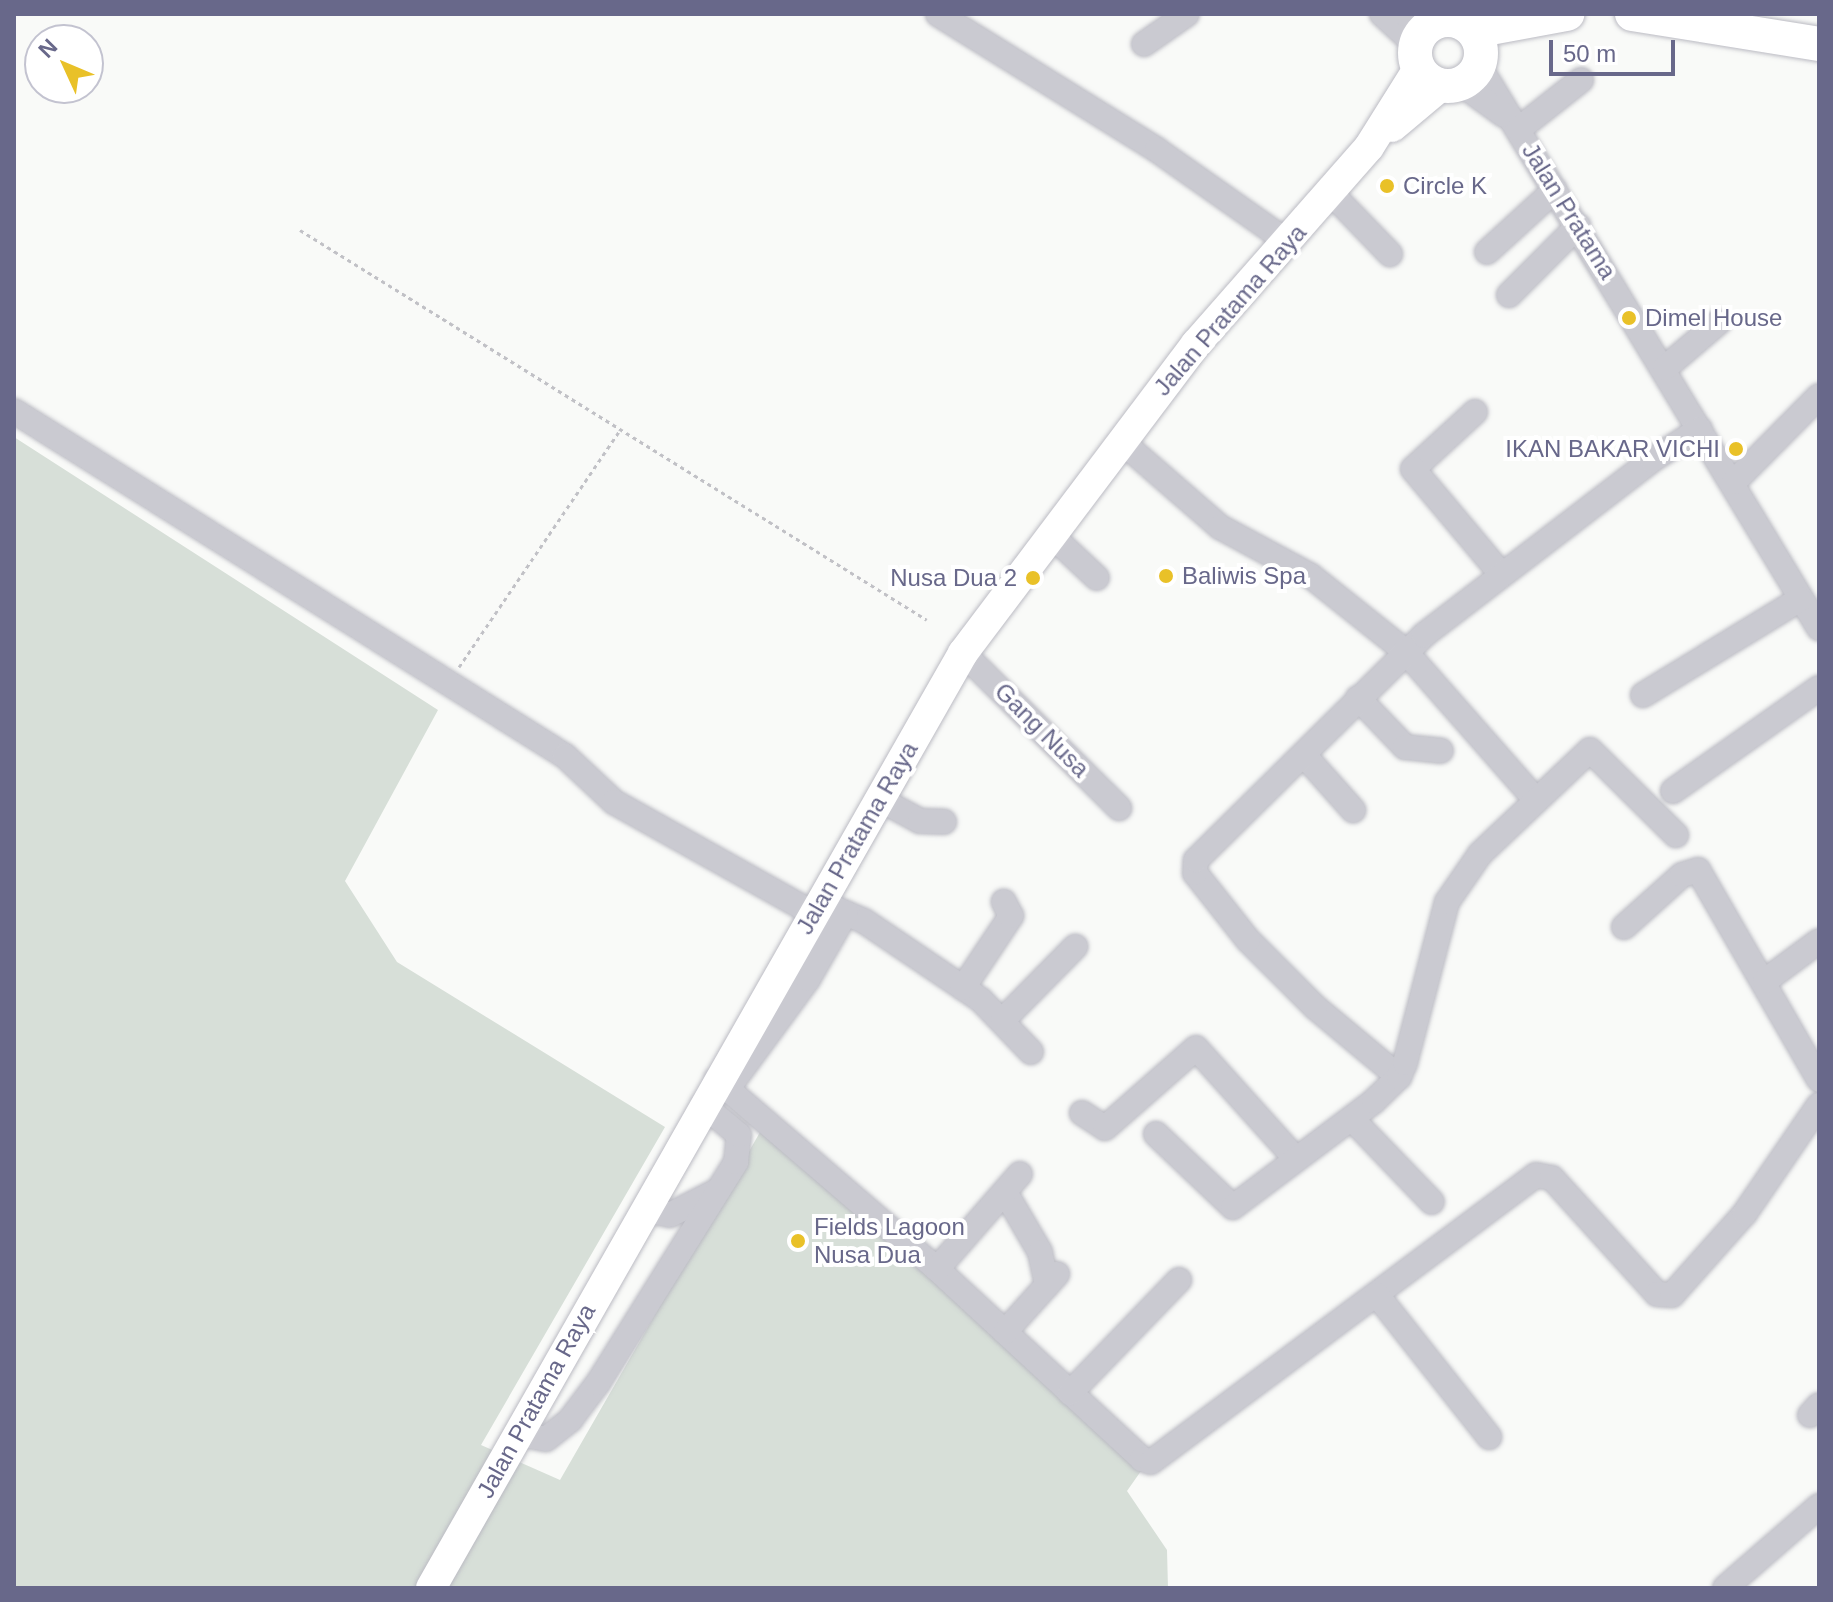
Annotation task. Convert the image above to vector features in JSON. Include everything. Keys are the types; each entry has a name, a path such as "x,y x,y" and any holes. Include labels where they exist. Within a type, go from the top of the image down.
{"highway":[{"path":"1446,52 1555,15 1567,14"},
{"path":"1632,14 1819,44"}],"main road":[{"name":"Jalan Pratama Raya","path":"431,1588 643,1210 826,909 881,800 963,653 1196,344 1331,193 1446,52"}],"street":[{"path":"938,14 1157,150 1288,242"},
{"path":"1144,44 1187,14"},
{"name":"Jalan Pratama","path":"1382,14 1446,52 1517,126 1734,482 1819,628"},
{"path":"1517,126 1581,80"},
{"path":"1487,252 1555,190"},
{"path":"1331,193 1390,254"},
{"path":"1509,295 1578,226"},
{"path":"1665,368 1719,322"},
{"path":"1734,482 1819,396"},
{"path":"14,411 565,756 614,802 826,909 963,988 1003,1020 1031,1052"},
{"path":"1475,412 1413,469 1502,575"},
{"path":"1399,1077 1315,1007 1248,940 1195,873 1196,860 1206,846 1304,755 1405,651 1700,429"},
{"path":"1121,441 1230,534 1263,546 1311,576 1405,651 1536,800"},
{"path":"1050,534 1097,578"},
{"path":"1643,695 1800,599"},
{"name":"Gang Nusa","path":"963,653 1119,808"},
{"path":"1673,791 1819,688"},
{"path":"1358,698 1405,747 1441,751"},
{"path":"1156,1134 1232,1207 1352,1119 1399,1077 1447,902 1480,854 1590,750 1676,835"},
{"path":"1304,755 1353,810"},
{"path":"881,800 920,821 944,822"},
{"path":"1624,927 1682,875 1698,870 1765,981 1819,1080"},
{"path":"963,988 1011,916 1004,902"},
{"path":"1765,981 1819,941"},
{"path":"1003,1020 1075,947"},
{"path":"1082,1113 1105,1128 1196,1048 1296,1159"},
{"path":"518,1434 546,1439 570,1420 598,1383 736,1162 739,1135 715,1091"},
{"path":"715,1091 937,1269 1142,1459 1151,1462 1520,1186 1545,1174 1657,1294 1672,1295 1745,1213 1819,1105"},
{"path":"1352,1119 1432,1202"},
{"path":"937,1269 1013,1183 1040,1252 1055,1276 1005,1332"},
{"path":"643,1210 670,1215 718,1191"},
{"path":"1070,1393 1179,1280"},
{"path":"1377,1295 1489,1437"},
{"path":"1725,1588 1819,1506"}],"path":[{"path":"300,230 619,432 927,620"},
{"path":"448,683 619,432"}],"shaded area":[{"path":"14,437 438,710 345,881 397,962 665,1127 481,1445 560,1480 767,1120 1141,1471 1127,1491 1167,1550 1168,1588 14,1588"}],"place":[{"name":"Circle K","path":"1387,186"},
{"name":"Dimel House","path":"1629,318"},
{"name":"IKAN BAKAR VICHI","path":"1736,449"},
{"name":"Baliwis Spa","path":"1166,576"},
{"name":"Nusa Dua 2","path":"1033,578"},
{"name":"Fields Lagoon Nusa Dua","path":"798,1241"}]}
